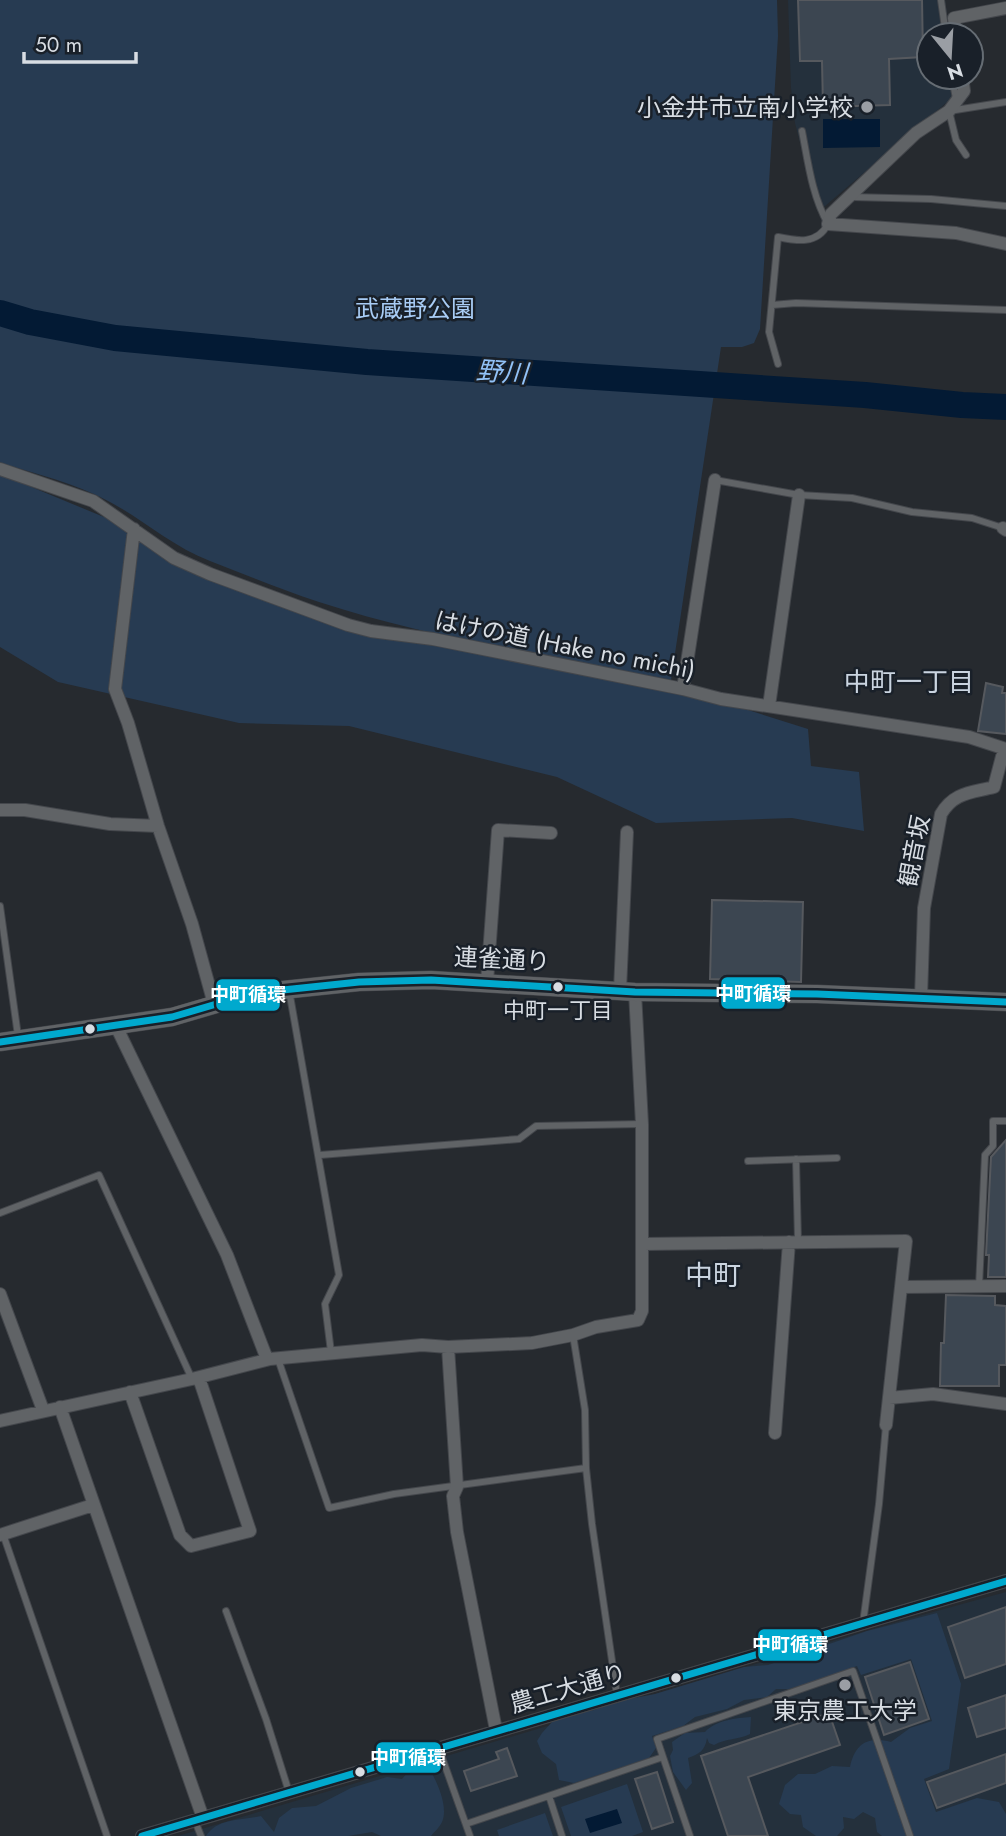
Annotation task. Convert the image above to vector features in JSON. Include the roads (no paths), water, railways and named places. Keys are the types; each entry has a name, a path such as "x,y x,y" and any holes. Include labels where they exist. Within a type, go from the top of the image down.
{"main road":[{"name":"連雀通り","path":"0,1042 172,1017 254,993 289,988 419,980 627,991 921,997 1006,1002"}],"street":[{"path":"954,21 954,18 1006,8"},
{"path":"964,91 953,107 916,133 831,214 828,224 956,233 1006,244"},
{"name":"はけの道 (Hake no michi)","path":"0,469 93,501 174,558 348,625 370,631 433,639 721,699 969,737 1005,749"},
{"path":"683,689 715,480"},
{"path":"769,706 799,495"},
{"path":"134,528 115,689 192,924 214,1004"},
{"name":"観音坂","path":"921,997 924,908 941,814 948,802 963,794 993,788 1005,749"},
{"path":"0,810 25,810 110,824 158,826"},
{"path":"487,982 498,830 551,833"},
{"path":"0,1421 272,1359 422,1345 448,1347 532,1343 638,1320 642,1311 642,1124 627,991 627,832"},
{"path":"116,1026 227,1255 272,1359"},
{"path":"643,1244 906,1241 886,1425"},
{"path":"775,1433 793,1242"},
{"path":"902,1287 1006,1286"},
{"path":"0,1294 43,1410"},
{"path":"448,1347 457,1487 453,1496 457,1532 496,1730"},
{"path":"130,1392 180,1535 191,1546 250,1531 196,1378"},
{"path":"889,1398 933,1394 1006,1404"},
{"path":"60,1407 199,1819"},
{"path":"2,1535 93,1505"},
{"name":"農工大通り","path":"142,1836 1006,1581"}],"lane":[{"path":"941,0 944,21"},
{"path":"952,91 956,140 966,155"},
{"path":"953,107 1006,102"},
{"path":"778,364 769,332 778,237 800,242 817,237 828,224 812,183 802,131"},
{"path":"849,197 931,198 1006,206"},
{"path":"772,304 1006,310"},
{"path":"715,480 799,495 852,498 912,512 972,517 1004,529"},
{"path":"0,906 19,1039"},
{"path":"289,988 339,1275 325,1304 331,1352"},
{"path":"979,1287 985,1156 993,1146 993,1121 1006,1121"},
{"path":"320,1155 519,1139 536,1126 642,1124"},
{"path":"748,1161 837,1158"},
{"path":"793,1242 796,1160"},
{"path":"0,1213 99,1175 196,1378"},
{"path":"573,1335 585,1410 586,1468 617,1695"},
{"path":"272,1359 329,1508 394,1494 586,1468"},
{"path":"862,1625 879,1504 886,1425"},
{"path":"2,1535 107,1836"},
{"path":"226,1612 266,1719 289,1793"},
{"path":"690,1836 657,1739 853,1671 910,1836"},
{"path":"439,1747 470,1836"},
{"path":"466,1824 663,1757"},
{"path":"549,1796 562,1836"},
{"path":"199,1819 201,1836"}],"waterway":[{"name":"野川","path":"0,313 30,322 115,338 367,362 1006,407"}],"place":[{"name":"小金井市立南小学校","path":"867,107"},
{"name":"中町一丁目","path":"558,987"},
{"name":"東京農工大学","path":"845,1685"}],"district":[{"name":"中町一丁目","path":"909,682"},
{"name":"中町","path":"713,1275"}],"park label":[{"name":"武蔵野公園","path":"415,308"}]}
